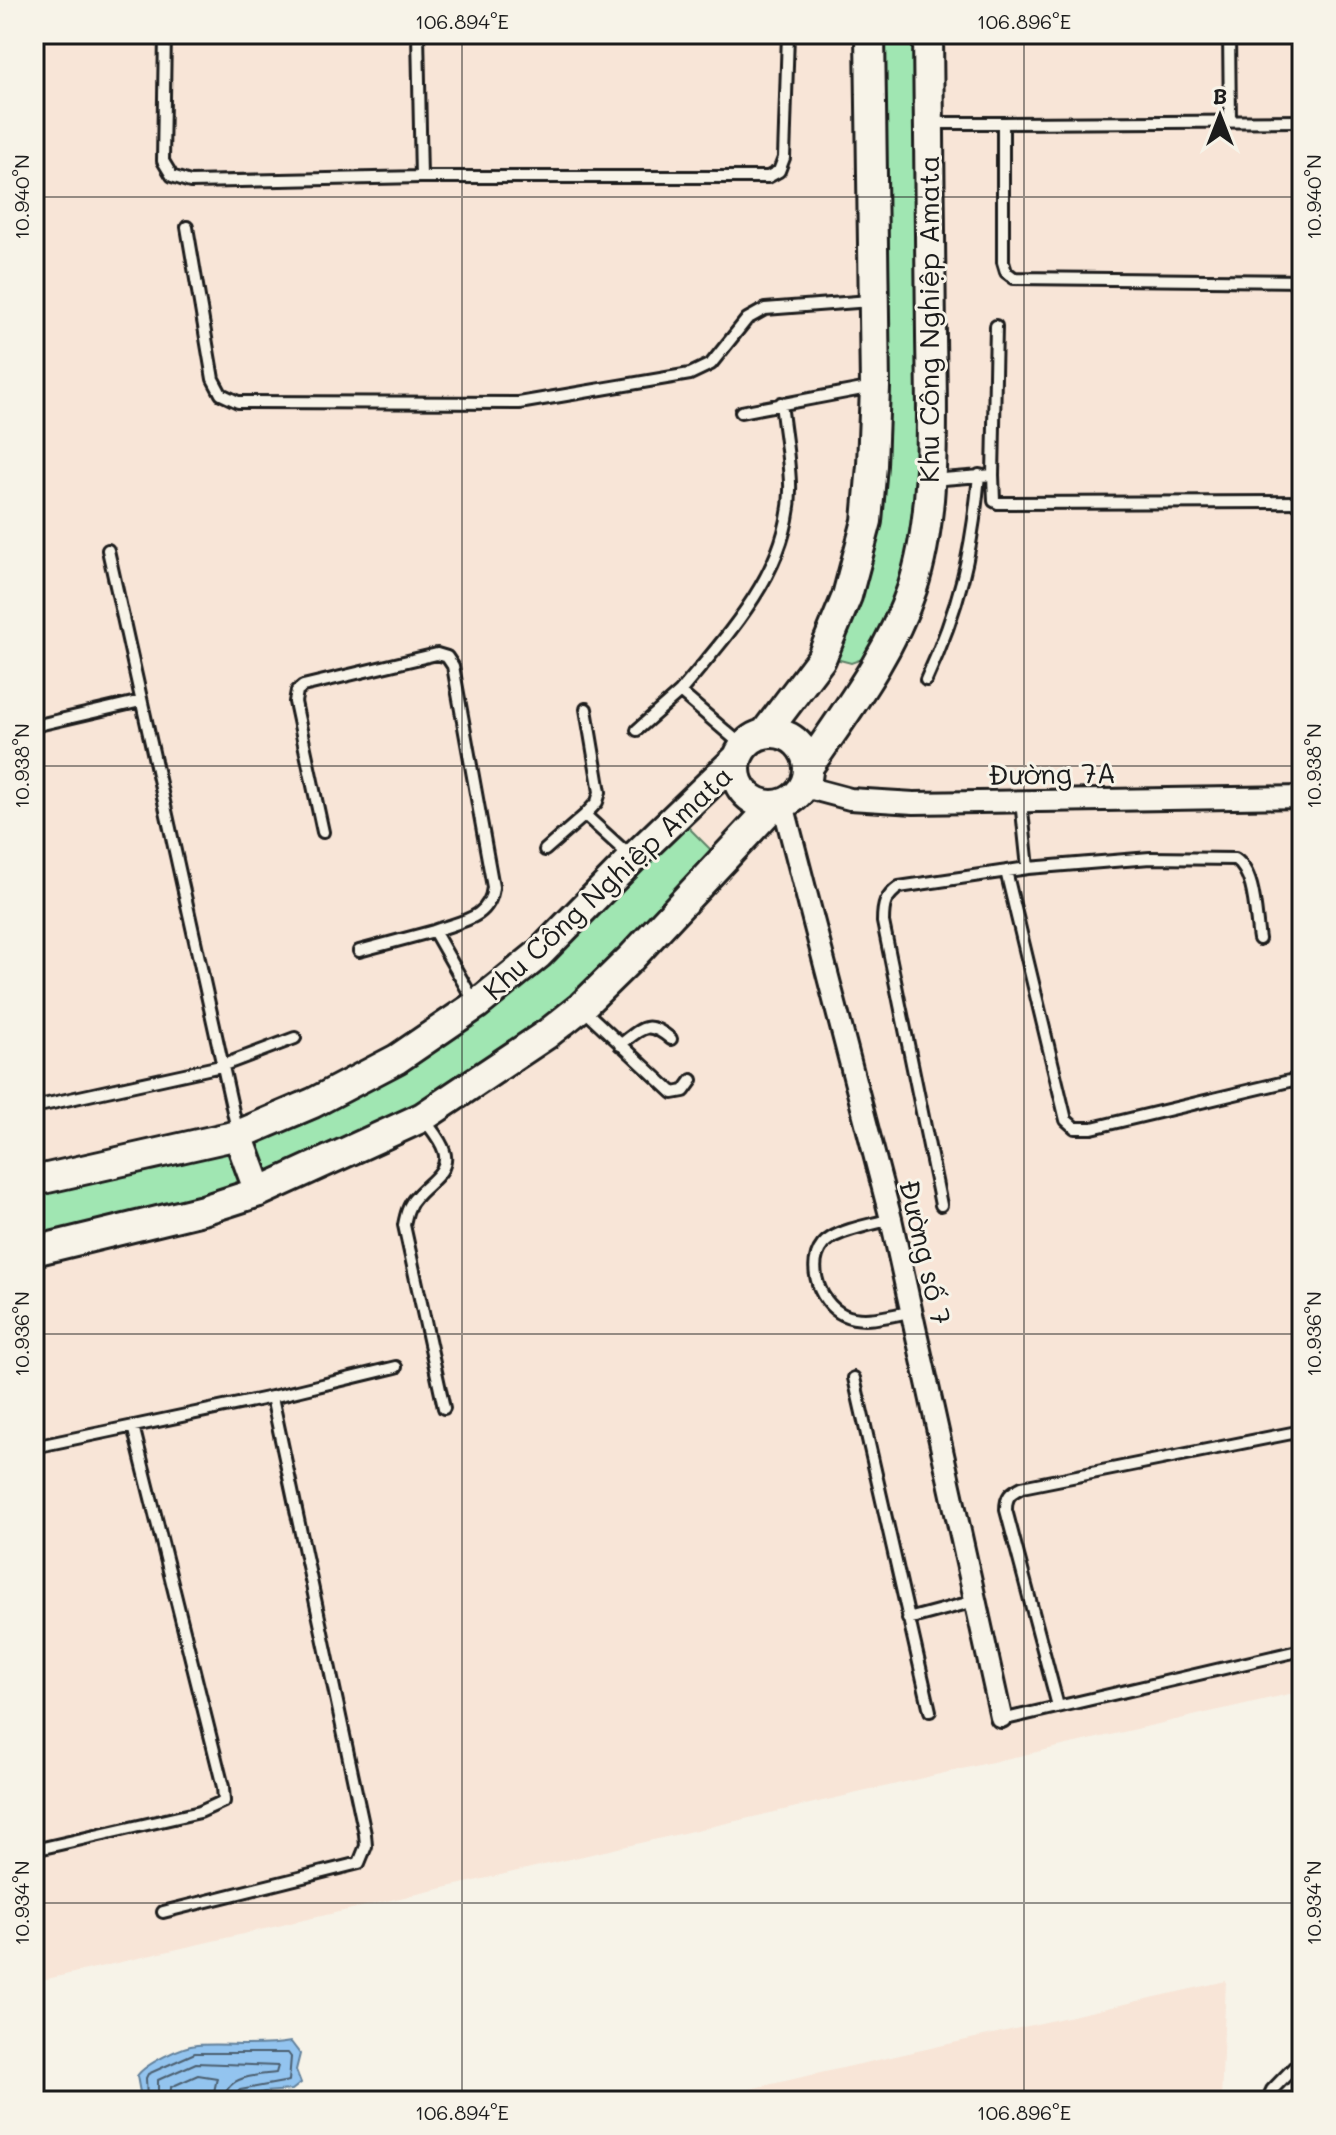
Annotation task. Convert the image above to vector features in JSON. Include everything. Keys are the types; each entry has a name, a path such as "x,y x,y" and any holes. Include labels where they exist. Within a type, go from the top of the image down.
{"street":[{"name":"Khu Công Nghiệp Amata","path":"34,1181 238,1135 313,1103 397,1059 476,1005 539,954 749,746 821,659 847,596 867,521 872,465 875,387 870,34"},
{"name":"Khu Công Nghiệp Amata","path":"34,1251 203,1210 259,1192 423,1117 547,1034 581,1007 792,791 865,685 894,629 912,588 923,538 929,480 931,381 928,34"},
{"path":"777,733 797,742 806,756 792,791 760,803 742,789 736,773 749,746 777,733"},
{"name":"Đường 7A","path":"792,791 914,803 1302,797"},
{"name":"Đường số 7","path":"792,791 1001,1717"},
{"path":"238,1135 259,1192"}],"lane":[{"path":"165,34 163,161 172,176 190,182 421,177 768,177 779,171 784,158 788,34"},
{"path":"418,34 421,177"},
{"path":"1229,34 1230,121"},
{"path":"929,123 1302,121"},
{"path":"1003,123 1003,262 1006,272 1014,278 1302,281"},
{"path":"187,227 213,379 221,394 238,402 519,403 690,374 711,364 747,319 765,309 872,300"},
{"path":"996,326 993,497 998,503 1302,502"},
{"path":"741,412 875,387"},
{"path":"637,730 680,692 724,640 768,573 789,512 790,483 781,403"},
{"path":"926,680 958,602 974,534 979,475"},
{"path":"929,480 993,475"},
{"path":"108,550 238,1135"},
{"path":"323,832 295,702 297,691 303,686 437,654 447,657 453,666 493,887 492,902 481,914 434,931 359,951"},
{"path":"680,692 749,746"},
{"path":"34,726 141,701"},
{"path":"545,850 585,815 597,802 600,792 586,709"},
{"path":"1021,801 1028,868"},
{"path":"585,815 633,858"},
{"path":"941,1205 883,922 883,906 889,895 899,887 1028,868 1150,858 1235,859 1243,865 1248,877 1259,939"},
{"path":"1006,871 1066,1120 1075,1128 1092,1128 1302,1078"},
{"path":"434,931 476,1005"},
{"path":"581,1007 673,1093 684,1091 692,1080"},
{"path":"620,1045 641,1028 649,1026 658,1028 671,1039"},
{"path":"34,1107 221,1066 295,1038"},
{"path":"423,1117 444,1149 446,1161 441,1173 414,1198 406,1212 404,1225 444,1408"},
{"path":"891,1219 828,1239 818,1252 815,1272 819,1290 828,1305 843,1315 862,1320 911,1312"},
{"path":"34,1447 272,1397 396,1367"},
{"path":"854,1378 930,1711"},
{"path":"163,1912 359,1863 366,1846 352,1761 272,1397"},
{"path":"34,1850 200,1812 224,1801 220,1772 133,1426"},
{"path":"1058,1706 1006,1510 1010,1493 1022,1487 1302,1431"},
{"path":"908,1619 975,1601"},
{"path":"1001,1717 1010,1718 1302,1650"},
{"path":"1267,2101 1272,2090 1302,2059"}],"shaded area":[{"path":"34,34 1302,34 1302,1691 34,1982"},
{"path":"1226,1981 1221,2101 697,2101"}],"green space":[{"path":"880,34 919,34 920,479 903,584 868,657 851,663 836,659 857,597"},
{"path":"684,823 716,855 573,1000 418,1109 261,1181 247,1142 404,1066"},
{"path":"236,1145 250,1185 34,1240 34,1191"}],"water":[{"path":"291,2042 300,2054 296,2070 301,2083 292,2090 264,2092 226,2101 130,2101 141,2098 137,2076 141,2071 182,2049 197,2045"}]}
